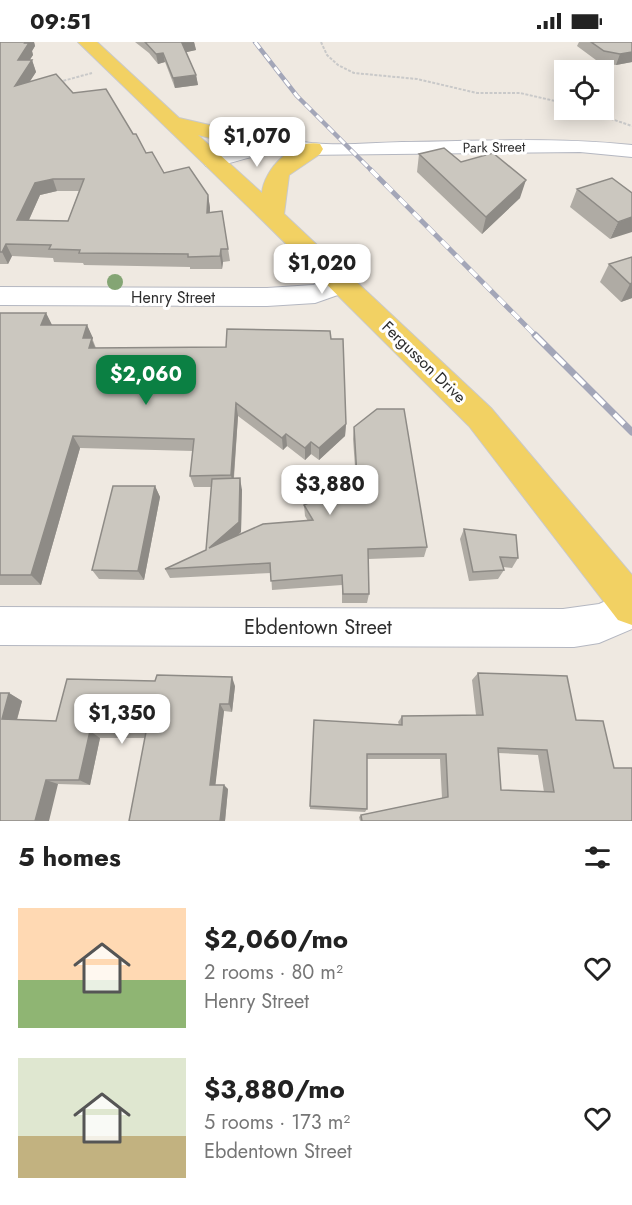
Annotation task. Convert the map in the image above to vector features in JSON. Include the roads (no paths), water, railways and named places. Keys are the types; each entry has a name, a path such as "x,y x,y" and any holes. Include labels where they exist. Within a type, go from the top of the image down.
{"main road":[{"name":"Fergusson Drive","path":"87,42 272,216 480,417 632,607"},
{"path":"172,122 270,146"},
{"path":"272,216 274,178 306,149"}],"street":[{"name":"Park Street","path":"218,165 270,146 288,145 306,149"},
{"name":"Park Street","path":"218,165 306,149 580,146 632,152"},
{"name":"Henry Street","path":"0,296 267,297 315,294 343,284"},
{"name":"Ebdentown Street","path":"0,626 563,628 592,626 611,621 632,607"}],"railway":[{"path":"255,42 297,96 371,170"},
{"path":"371,170 537,337"},
{"path":"537,337 632,432"}]}
